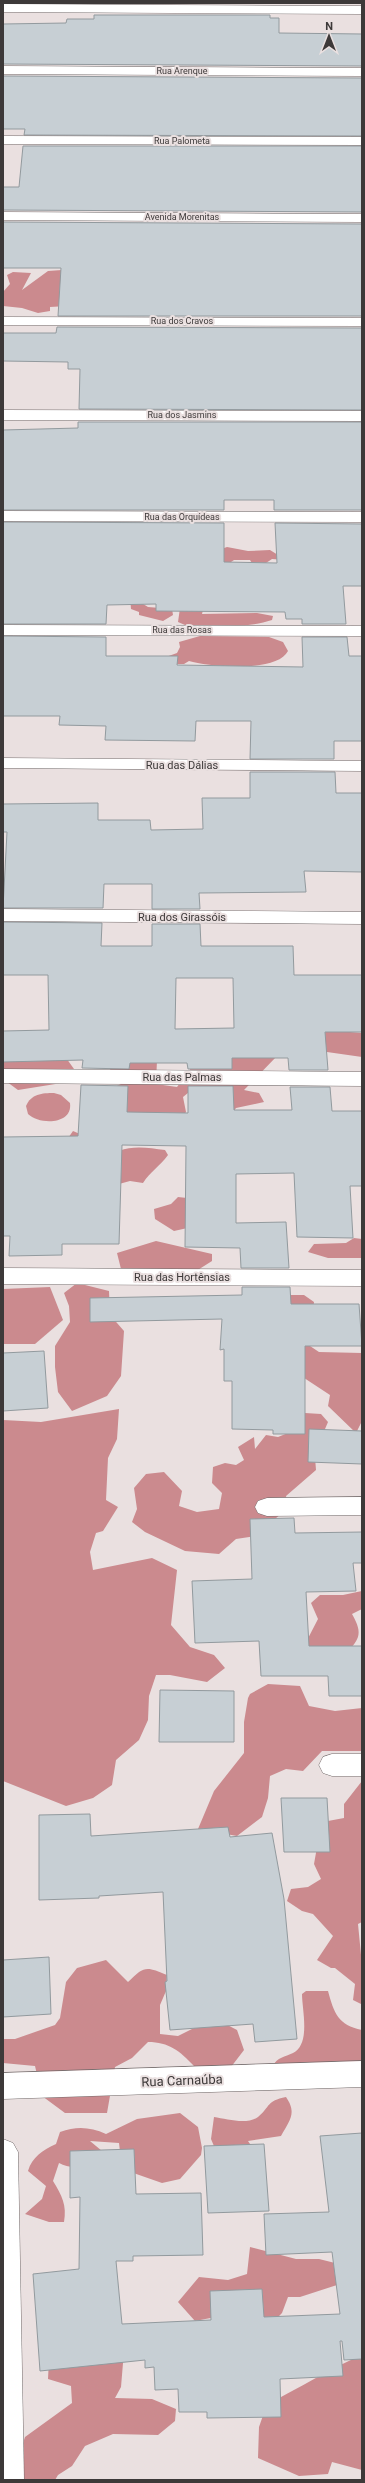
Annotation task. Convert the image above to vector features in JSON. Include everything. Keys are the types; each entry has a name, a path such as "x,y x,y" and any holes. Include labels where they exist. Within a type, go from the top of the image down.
{"street":[{"path":"3,8 362,10"},
{"name":"Rua Arenque","path":"3,70 362,72"},
{"name":"Rua Palometa","path":"3,140 362,141"},
{"name":"Avenida Morenitas","path":"3,216 362,218"},
{"name":"Avenida Morenitas","path":"3,230 362,231"},
{"name":"Rua dos Cravos","path":"3,321 362,322"},
{"name":"Rua dos Jasmins","path":"3,415 362,416"},
{"name":"Rua das Orquídeas","path":"3,516 362,517"},
{"name":"Rua das Rosas","path":"3,630 362,631"},
{"name":"Rua das Dálias","path":"3,763 362,766"},
{"name":"Rua dos Girassóis","path":"3,916 362,918"},
{"name":"Rua das Palmas","path":"3,1076 362,1079"},
{"name":"Rua das Hortênsias","path":"3,1276 362,1278"},
{"path":"267,1507 362,1506"},
{"path":"332,1765 362,1765"},
{"name":"Rua Carnaúba","path":"3,2086 362,2074"},
{"path":"3,2152 8,2480"}],"shaded area":[{"path":"62,270 67,306 50,307 50,311 38,313 22,308 3,306 3,292 10,284 7,275 13,272 31,273 22,290 48,271"},
{"path":"227,547 248,551 270,550 286,560 272,559 263,565 253,565 250,560 234,560 231,562 229,570 193,559"},
{"path":"130,596 148,607 172,609 173,615 163,621 139,615 139,612 131,609"},
{"path":"204,606 202,614 257,613 273,616 272,620 240,626 185,625 178,622 180,608"},
{"path":"200,636 269,637 283,642 288,651 281,658 271,663 242,666 211,665 189,661 184,664 170,664 163,658 177,653 180,647 179,642"},
{"path":"326,1030 362,1033 362,1057 320,1051"},
{"path":"64,1055 74,1069 68,1082 18,1090 3,1079 3,1059"},
{"path":"277,1056 244,1090 259,1093 264,1102 236,1108 230,1117 194,1088 183,1097 186,1112 181,1119 122,1123 103,1092 121,1084 109,1068 108,1058 157,1060 156,1084 177,1087 191,1068 194,1059"},
{"path":"54,1093 61,1095 70,1103 70,1110 66,1116 54,1121 47,1121 33,1118 28,1114 26,1106 31,1099 37,1095"},
{"path":"73,1131 119,1151 130,1148 147,1148 165,1150 168,1155 143,1183 130,1181 108,1187 66,1141"},
{"path":"178,1197 196,1199 192,1227 174,1231 155,1219 154,1209 171,1204"},
{"path":"354,1238 362,1239 362,1258 328,1258 308,1252 314,1244 346,1243"},
{"path":"156,1241 212,1254 212,1261 193,1273 172,1273 159,1269 121,1269 117,1253"},
{"path":"77,1283 109,1291 110,1315 124,1331 121,1376 107,1396 72,1411 58,1392 55,1367 55,1346 70,1322 69,1306 64,1293"},
{"path":"50,1287 63,1320 35,1344 3,1344 3,1289"},
{"path":"285,1295 304,1295 314,1302 310,1346 319,1352 362,1353 362,1421 356,1433 328,1406 330,1395 292,1370"},
{"path":"119,1409 117,1439 108,1458 106,1500 118,1507 103,1531 96,1533 90,1552 93,1570 152,1558 177,1570 171,1625 190,1647 214,1655 225,1668 207,1682 170,1675 156,1675 149,1696 148,1720 139,1740 116,1760 112,1785 93,1798 66,1806 3,1781 3,1420 41,1422"},
{"path":"305,1413 321,1414 328,1422 322,1436 314,1445 316,1470 286,1496 288,1508 269,1524 263,1535 236,1539 219,1554 185,1551 145,1532 132,1522 137,1509 134,1488 146,1474 164,1472 182,1491 179,1506 197,1512 219,1509 222,1493 212,1483 213,1467 225,1463 236,1465 244,1460 238,1447 254,1437 255,1449 266,1435 278,1437 298,1429"},
{"path":"362,1591 362,1609 352,1614 358,1627 358,1637 353,1646 343,1656 303,1648 318,1619 311,1603 320,1595 343,1595"},
{"path":"268,1684 300,1686 309,1706 335,1711 362,1708 362,1751 322,1751 303,1771 286,1769 270,1776 268,1798 262,1817 237,1836 198,1829 214,1791 244,1753 244,1722 248,1698 250,1694"},
{"path":"362,1781 362,1922 358,1924 362,1965 361,2004 353,2000 355,1984 335,1968 331,1968 317,1960 333,1936 313,1914 302,1911 287,1901 291,1889 308,1887 321,1879 314,1864 319,1836 328,1821 344,1818 344,1804"},
{"path":"106,1960 128,1982 142,1970 146,1969 154,1970 167,1975 166,1991 160,2005 160,2034 178,2036 214,2018 237,2030 244,2050 231,2067 194,2066 174,2048 155,2042 148,2042 132,2058 115,2067 107,2113 65,2113 42,2096 35,2066 3,2063 3,2039 15,2039 55,2025 60,2018 66,1982 77,1968"},
{"path":"306,1991 328,1991 332,2006 338,2017 347,2025 362,2030 362,2078 273,2066 279,2059 299,2049 304,2035 302,1994"},
{"path":"286,2097 292,2112 281,2136 248,2141 252,2147 219,2158 211,2139 214,2117 237,2121 248,2121 258,2117 269,2104 275,2100"},
{"path":"180,2113 198,2127 202,2148 201,2155 180,2179 162,2183 122,2169 119,2143 90,2141 108,2156 96,2162 77,2167 65,2166 59,2163 53,2181 63,2201 65,2211 64,2222 49,2222 25,2214 42,2199 46,2186 28,2171 30,2166 39,2154 56,2144 60,2132 83,2128 106,2134 137,2119"},
{"path":"250,2247 296,2259 319,2259 335,2263 337,2285 300,2297 288,2297 282,2313 267,2328 252,2310 195,2321 178,2302 199,2277 228,2280 247,2274"},
{"path":"124,2351 121,2387 115,2398 152,2399 176,2409 175,2421 158,2435 113,2434 85,2446 72,2466 58,2475 55,2480 22,2479 17,2461 25,2437 72,2403 71,2386 48,2379 49,2359"},
{"path":"362,2355 362,2470 332,2462 328,2474 299,2476 258,2458 259,2427 267,2404 338,2366"}],"building":[{"path":"94,15 270,15 270,18 279,18 279,33 362,34 362,66 3,64 3,24 66,23 67,19 94,19"},
{"path":"3,76 362,78 362,136 24,135 25,129 3,129"},
{"path":"23,146 362,146 362,212 3,210 3,187 19,187"},
{"path":"3,222 362,224 362,316 58,316 61,268 3,268"},
{"path":"57,327 362,328 362,410 79,409 80,369 68,369 68,362 3,361 3,333 56,333"},
{"path":"78,422 362,422 362,510 274,510 274,500 224,500 224,510 3,510 3,430 78,428"},
{"path":"3,522 224,523 224,562 277,563 275,523 362,524 362,586 343,586 346,624 302,624 302,619 286,619 285,612 156,611 156,604 107,605 106,624 3,624"},
{"path":"3,636 106,637 106,656 178,656 177,665 303,667 302,637 347,637 349,656 362,656 362,741 334,741 334,759 250,759 251,721 196,721 195,741 105,740 106,726 59,725 60,716 3,716"},
{"path":"250,772 335,772 336,793 362,793 362,872 304,871 306,892 199,893 200,909 152,909 152,884 104,884 103,908 3,908 7,832 3,832 3,804 98,803 98,820 150,820 151,830 203,829 202,798 250,798"},
{"path":"3,922 102,923 101,946 152,946 152,924 200,924 201,946 293,946 294,975 362,975 362,1032 325,1032 328,1070 289,1070 288,1058 232,1058 232,1069 188,1069 187,1063 130,1063 129,1069 82,1068 83,1060 3,1062 3,1031 49,1030 48,975 3,975","holes":["176,978 233,978 234,1028 175,1029"]},
{"path":"81,1085 128,1086 127,1112 188,1113 188,1086 233,1086 234,1110 292,1110 290,1087 330,1087 332,1111 362,1111 362,1186 350,1186 353,1238 297,1237 294,1173 236,1174 236,1223 286,1222 289,1268 241,1268 240,1248 185,1247 186,1146 122,1145 119,1244 62,1244 62,1255 9,1256 10,1236 3,1236 3,1137 78,1136"},
{"path":"242,1287 290,1287 291,1304 359,1304 362,1346 305,1346 305,1434 273,1434 273,1430 232,1429 232,1381 224,1381 224,1349 220,1350 222,1319 90,1322 90,1298 242,1295"},
{"path":"44,1351 48,1408 3,1411 3,1353"},
{"path":"309,1429 362,1431 362,1464 308,1462"},
{"path":"294,1518 295,1533 362,1532 362,1563 353,1563 356,1591 306,1592 309,1646 362,1646 362,1696 329,1696 328,1676 261,1676 259,1641 195,1643 192,1581 252,1579 250,1519"},
{"path":"160,1690 234,1691 234,1742 159,1742"},
{"path":"281,1798 327,1798 330,1852 284,1852"},
{"path":"90,1814 91,1836 228,1827 230,1837 272,1833 284,1899 297,2039 255,2042 253,2024 170,2030 165,1982 167,1981 163,1892 99,1896 99,1898 39,1900 39,1815"},
{"path":"49,1957 51,2014 3,2017 3,1960"},
{"path":"362,2133 362,2359 344,2360 342,2341 340,2341 343,2376 280,2379 281,2417 207,2418 207,2412 179,2412 178,2389 155,2390 154,2367 145,2368 145,2360 40,2371 33,2274 79,2269 80,2197 70,2198 70,2151 134,2149 136,2194 201,2193 203,2255 133,2256 133,2261 116,2261 122,2324 211,2320 210,2291 262,2289 264,2317 340,2314 332,2252 266,2255 264,2214 329,2212 320,2136"},
{"path":"264,2144 269,2211 208,2213 204,2146"}]}
